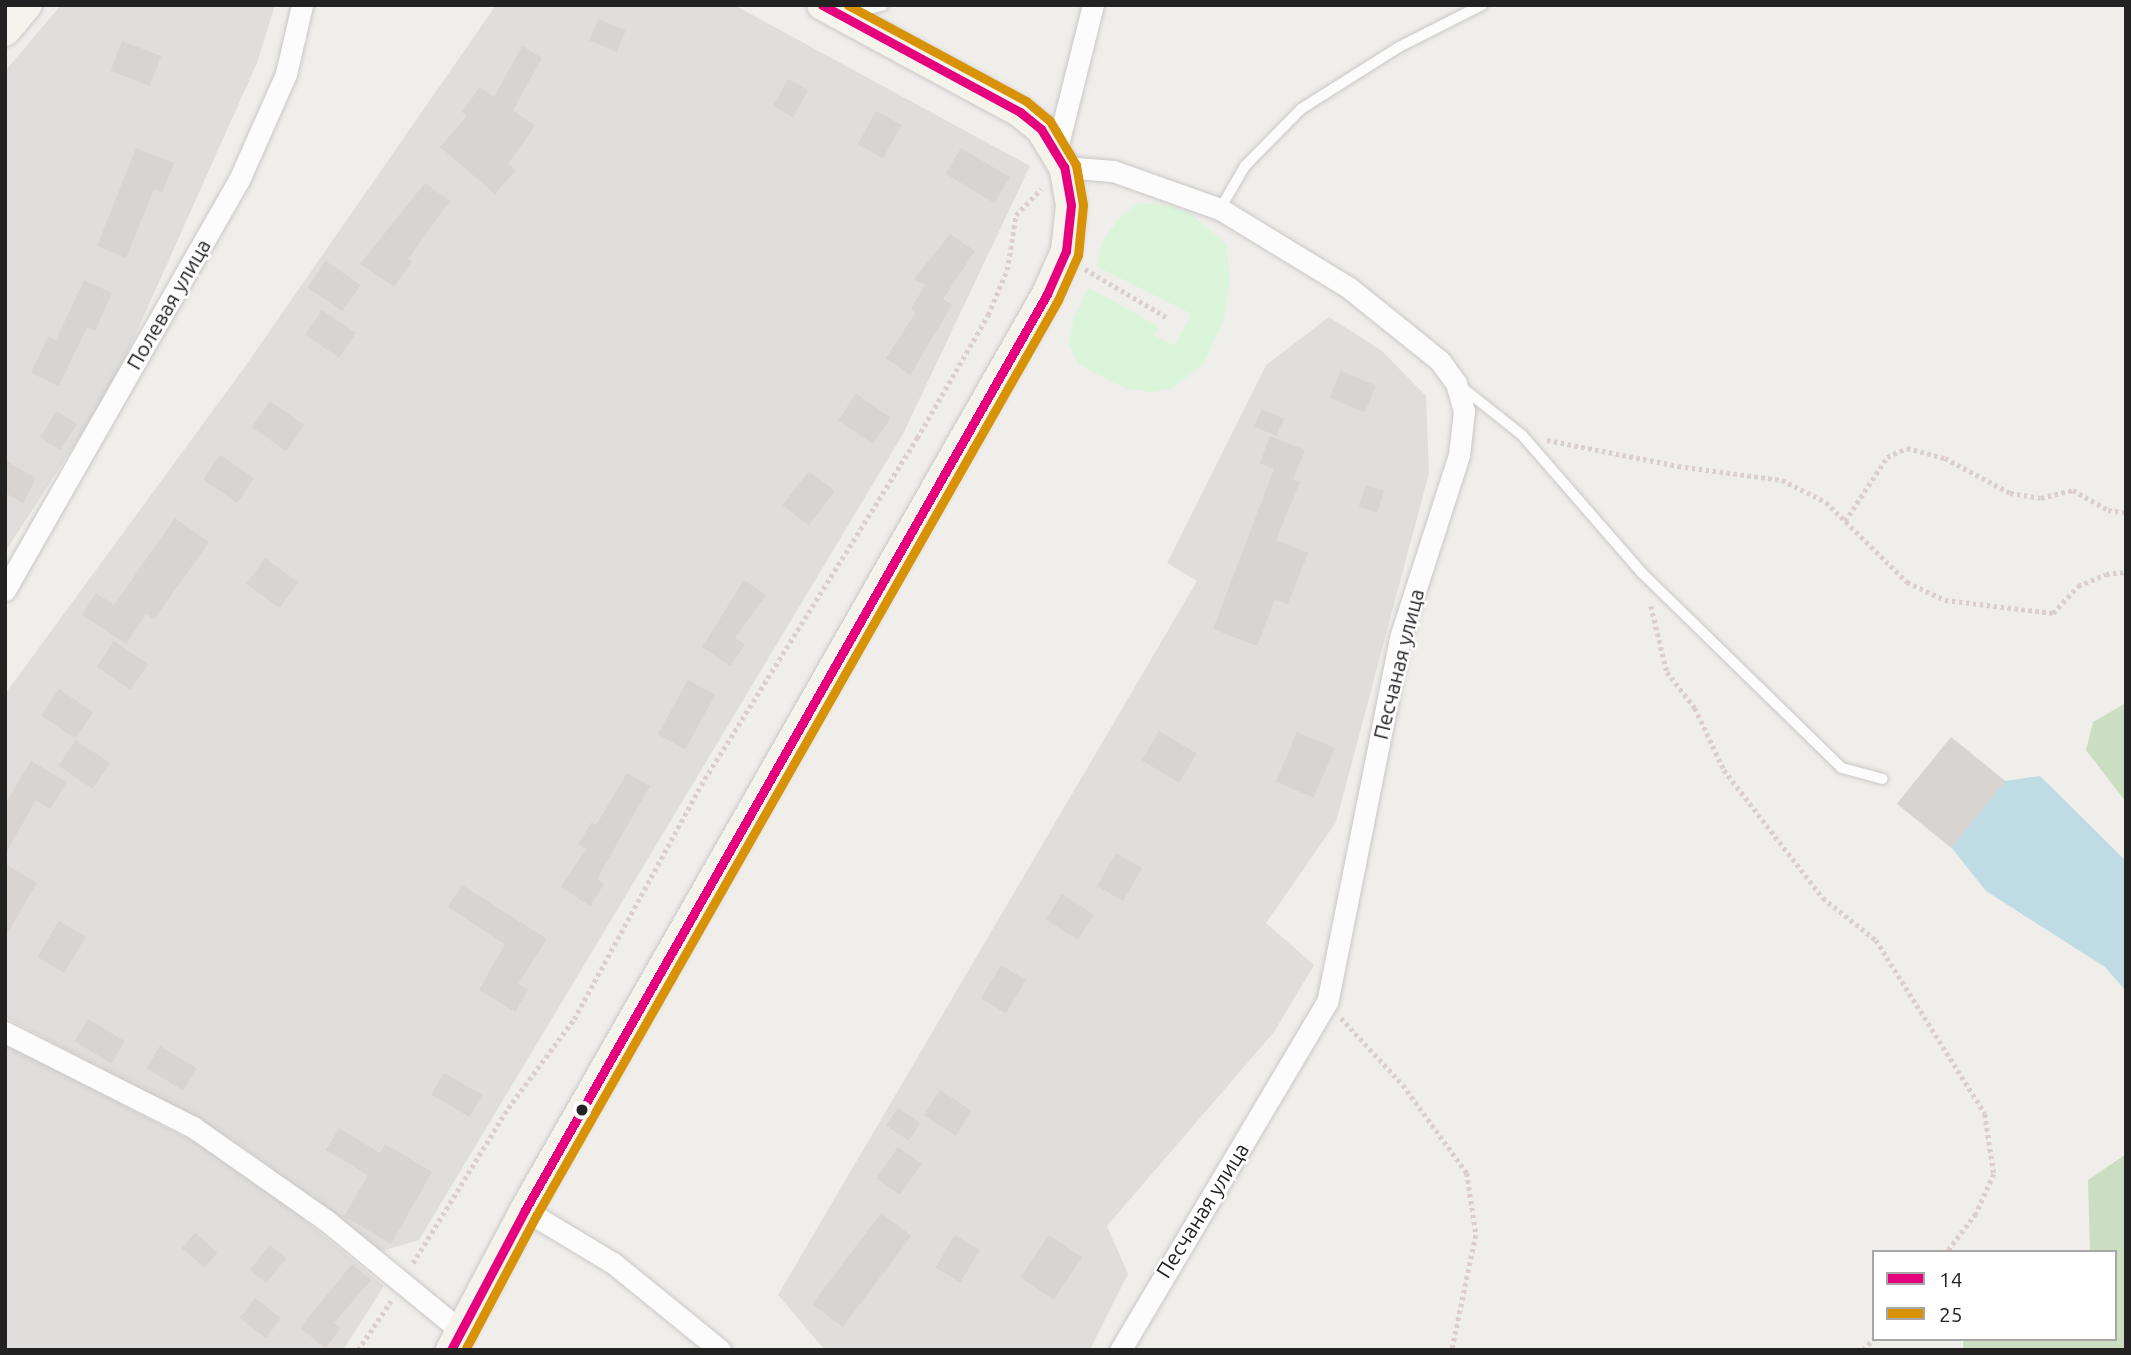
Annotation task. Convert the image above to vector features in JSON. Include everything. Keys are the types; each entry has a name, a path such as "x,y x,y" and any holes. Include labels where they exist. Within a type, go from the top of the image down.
{"street":[{"path":"5,31 27,5"},
{"name":"Полевая улица","path":"5,590 239,180 286,74 302,5"},
{"path":"1060,160 1093,5"},
{"path":"5,1032 193,1127 327,1221 401,1281 456,1340 525,1210 1047,294 1063,256 1071,205 1060,160 1041,130 1020,112 832,10"},
{"name":"Песчаная улица","path":"1060,160 1113,171 1220,209 1348,287 1440,361 1456,383 1464,411 1459,455 1400,638 1327,1002 1120,1350"},
{"path":"525,1210 613,1263 720,1350"}],"lane":[{"path":"832,10 883,5"},
{"path":"1220,209 1245,166 1301,109 1399,47 1482,5"},
{"path":"1456,383 1522,435 1642,573 1842,768 1883,779"}],"path":[{"path":"358,1350 508,1108 575,1018 701,785 918,438 988,315 1007,270 1016,215 1060,160"},
{"path":"1063,256 1166,317"},
{"path":"1522,435 1678,466 1783,480 1826,502 1907,582 1945,600 2053,613 2078,586 2106,573 2126,572"},
{"path":"1845,521 1887,457 1907,448 1945,458 2010,493 2040,498 2073,490 2108,510 2126,513"},
{"path":"1642,573 1668,672 1695,708 1724,770 1823,898 1876,940 1985,1114 1994,1174 1976,1214 1949,1250"},
{"path":"1327,1002 1402,1085 1467,1173 1476,1235 1452,1350"}],"shaded area":[{"path":"61,5 275,5 257,63 112,387 5,552 5,71"},
{"path":"496,5 734,5 1030,166 903,434 419,1240 381,1251 242,1147 5,1017 5,694 244,368"},
{"path":"1329,317 1382,351 1426,396 1429,473 1336,822 1266,923 1314,965 1274,1032 1107,1226 1128,1274 1090,1350 825,1350 778,1295 1197,581 1167,563 1266,365"},
{"path":"5,1043 240,1166 384,1286 343,1350 5,1350"}],"green space":[{"path":"1138,203 1165,205 1189,212 1226,244 1230,281 1224,319 1204,363 1173,388 1151,392 1124,388 1078,364 1069,343 1074,317 1089,288 1158,326 1154,335 1174,346 1192,314 1096,266 1103,241 1119,218"},
{"path":"2126,703 2126,802 2086,750 2093,722"},
{"path":"2126,1154 2126,1350 1963,1350 1963,1341 2117,1341 2117,1250 2090,1250 2088,1180"}],"water":[{"path":"2040,776 2126,861 2126,991 2105,967 1986,891 1951,847 2005,781"}],"building":[{"path":"598,19 626,31 617,52 589,40"},
{"path":"122,41 161,56 150,86 111,71"},
{"path":"522,46 542,58 513,110 535,126 508,164 516,170 495,194 440,147 467,116 462,112 480,87 494,97"},
{"path":"788,79 808,90 793,117 773,106"},
{"path":"876,111 901,125 883,158 858,144"},
{"path":"136,148 174,163 162,192 154,189 126,258 97,246"},
{"path":"961,148 1010,177 994,203 946,174"},
{"path":"425,183 450,201 408,259 412,261 394,287 360,264"},
{"path":"950,234 975,251 943,299 952,305 910,375 886,358 916,312 911,309 925,285 914,279"},
{"path":"326,261 360,285 342,311 308,287"},
{"path":"84,280 112,293 95,331 87,327 59,386 31,373 48,336 56,340"},
{"path":"322,310 356,333 339,358 305,335"},
{"path":"1341,371 1376,386 1365,413 1330,398"},
{"path":"856,394 891,417 873,444 838,421"},
{"path":"270,401 304,425 286,451 252,427"},
{"path":"1262,409 1284,419 1276,436 1254,426"},
{"path":"57,411 77,424 60,450 40,437"},
{"path":"1270,436 1305,450 1293,479 1300,482 1276,540 1308,553 1288,604 1275,600 1257,646 1213,629 1274,469 1260,463"},
{"path":"220,455 254,478 237,503 203,480"},
{"path":"5,460 36,478 23,503 5,493"},
{"path":"809,471 835,491 809,525 783,505"},
{"path":"1366,485 1384,491 1377,513 1359,507"},
{"path":"175,518 209,542 154,619 146,614 126,644 82,615 96,593 114,605"},
{"path":"265,558 298,582 279,608 246,584"},
{"path":"744,580 766,595 735,638 745,644 730,666 702,647"},
{"path":"114,641 148,664 131,690 97,667"},
{"path":"688,680 715,695 685,749 658,734"},
{"path":"59,689 93,712 75,738 41,716"},
{"path":"1159,731 1197,754 1179,783 1141,760"},
{"path":"1297,732 1335,748 1314,798 1276,782"},
{"path":"1951,737 2005,781 1951,848 1897,804"},
{"path":"76,740 110,763 93,789 59,766"},
{"path":"31,761 67,782 50,809 36,800 5,855 5,804"},
{"path":"627,773 650,786 597,879 604,884 590,906 561,887 586,849 578,844 592,822 596,825"},
{"path":"1116,853 1142,868 1123,901 1097,886"},
{"path":"5,864 37,883 5,937"},
{"path":"462,885 547,939 518,984 528,990 515,1012 479,990 505,944 448,907"},
{"path":"1062,894 1094,915 1078,940 1046,919"},
{"path":"59,921 86,937 64,973 37,957"},
{"path":"1001,965 1026,980 1006,1013 981,998"},
{"path":"88,1019 125,1041 111,1063 75,1041"},
{"path":"160,1046 197,1068 183,1090 147,1068"},
{"path":"444,1073 482,1095 470,1117 432,1095"},
{"path":"940,1090 972,1111 956,1136 924,1115"},
{"path":"898,1108 920,1123 909,1141 886,1125"},
{"path":"339,1128 380,1153 385,1144 432,1172 391,1244 344,1216 368,1175 326,1150"},
{"path":"898,1147 922,1164 900,1195 876,1178"},
{"path":"881,1213 911,1236 843,1327 812,1304"},
{"path":"195,1233 218,1253 205,1268 182,1248"},
{"path":"955,1235 980,1250 960,1283 935,1268"},
{"path":"1049,1235 1082,1257 1054,1300 1020,1277"},
{"path":"270,1245 286,1258 266,1283 250,1270"},
{"path":"352,1264 371,1280 334,1323 341,1328 325,1348 300,1328"},
{"path":"255,1298 281,1318 266,1338 240,1318"}],"transit line":[{"name":"14","path":"451,1350 525,1210 1047,294 1066,251 1071,205 1064,167 1041,129 1020,112 822,5"},
{"name":"25","path":"465,1350 536,1216 1058,300 1078,255 1083,205 1076,165 1050,121 1026,101 848,5"}]}
